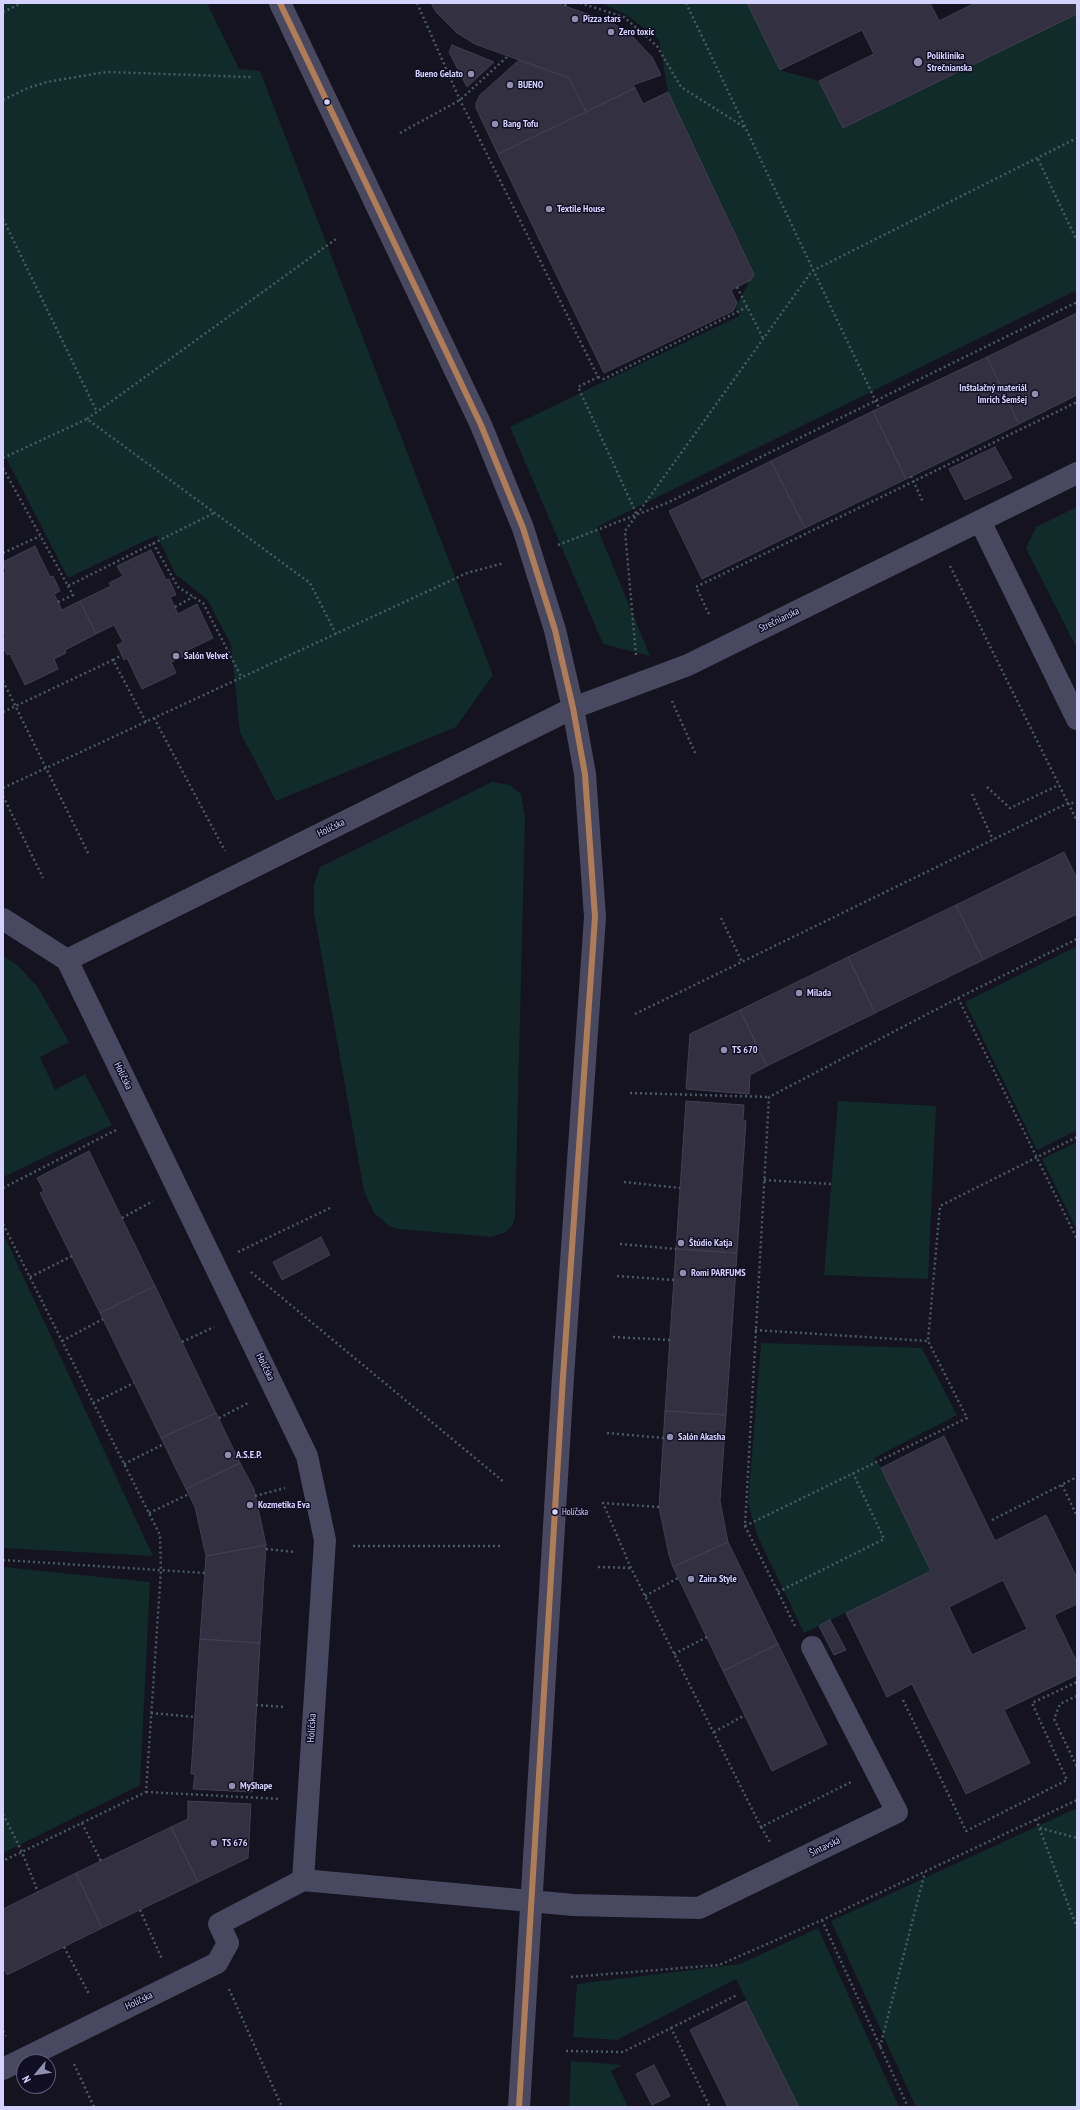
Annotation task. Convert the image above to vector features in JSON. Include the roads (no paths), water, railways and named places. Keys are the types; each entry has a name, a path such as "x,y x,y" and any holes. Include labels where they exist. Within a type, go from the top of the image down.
{"street":[{"path":"280,3 481,425 529,548 555,630 586,774 595,917 563,1377 519,2107"},
{"name":"Strečnianska","path":"573,708 688,665 1077,474"},
{"path":"980,521 1077,719"},
{"name":"Holíčska","path":"3,2069 217,1963 228,1943 219,1924 303,1880 324,1540 307,1456 67,960 573,708"},
{"path":"3,919 67,960"},
{"name":"Šintavská","path":"532,1901 573,1905 699,1908 897,1812 812,1647"},
{"path":"303,1880 532,1901"}],"place":[{"name":"Pizza stars","path":"575,19"},
{"name":"Zero toxic","path":"611,32"},
{"name":"Poliklinika Strečnianska","path":"918,62"},
{"name":"Bueno Gelato","path":"471,74"},
{"name":"BUENO","path":"510,85"},
{"name":"Bang Tofu","path":"495,124"},
{"name":"Textile House","path":"549,209"},
{"name":"Inštalačný materiál Imrich Šemšej","path":"1035,394"},
{"name":"Salón Velvet","path":"176,656"},
{"name":"Milada","path":"799,993"},
{"name":"TS 670","path":"724,1050"},
{"name":"Štúdio Katja","path":"681,1243"},
{"name":"Romi PARFUMS","path":"683,1273"},
{"name":"Salón Akasha","path":"670,1437"},
{"name":"A.S.E.P.","path":"228,1455"},
{"name":"Kozmetika Eva","path":"250,1505"},
{"name":"Holíčska","path":"555,1512"},
{"name":"Zaira Style","path":"691,1579"},
{"name":"MyShape","path":"232,1786"},
{"name":"TS 676","path":"214,1843"}]}
